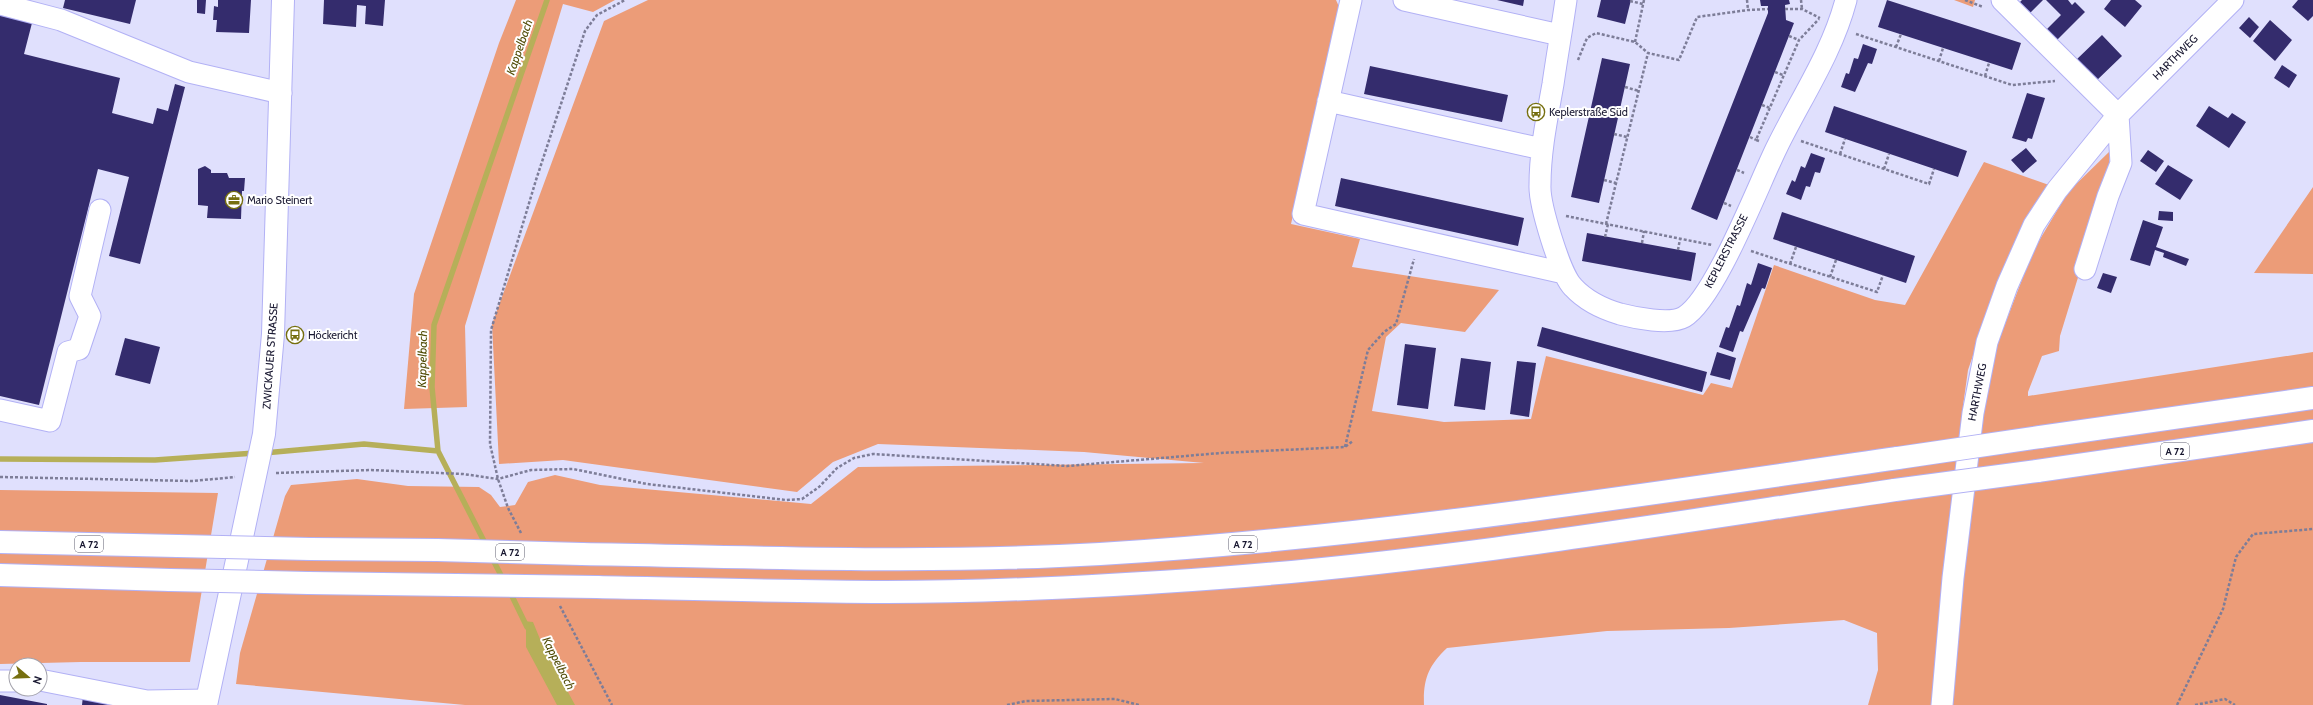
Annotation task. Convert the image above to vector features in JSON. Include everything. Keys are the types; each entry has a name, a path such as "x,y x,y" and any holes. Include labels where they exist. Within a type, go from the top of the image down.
{"main road":[{"name":"ZWICKAUER STRASSE","path":"207,702 258,469 264,434 272,340 283,0"},
{"name":"A 72","path":"0,542 582,554 929,558 1098,554 1232,545 1499,514 2313,398"},
{"name":"A 72","path":"0,575 308,583 887,592 1085,587 1222,578 1371,564 1517,545 2313,431"}],"street":[{"path":"1351,0 1303,214 1564,273"},
{"path":"1404,0 1560,35"},
{"name":"KEPLERSTRASSE","path":"1566,0 1542,149 1540,187 1544,212 1564,273 1573,287 1603,309 1630,317 1672,321 1684,317 1694,308 1708,287 1731,246 1780,141 1829,49 1842,14"},
{"path":"2002,0 2118,115 2121,163 2108,196 2085,269"},
{"name":"HARTHWEG","path":"1942,705 1953,578 1972,413 1987,342 2007,286 2034,225 2057,190 2118,115 2233,0"},
{"path":"0,4 61,20 189,72 281,93"},
{"path":"1328,101 1542,149"},
{"path":"0,410 50,421 68,352 79,350 90,316 80,296 100,210"},
{"path":"48,682 147,701 207,702"}],"path":[{"path":"523,536 508,508 498,479 490,444 491,330 536,180 585,31 597,15 625,0"},
{"path":"1635,42 1644,0"},
{"path":"1747,0 1748,10"},
{"path":"1801,0 1802,9"},
{"path":"1630,1 1643,4"},
{"path":"1576,66 1587,38 1596,33 1635,42 1648,53 1679,60 1697,17 1748,10 1768,9"},
{"path":"1785,9 1802,9 1820,18"},
{"path":"1756,140 1799,40 1820,18 1842,14 1896,47 2012,85 2081,78"},
{"path":"1896,47 1901,34"},
{"path":"1789,36 1799,40"},
{"path":"1938,61 1943,48"},
{"path":"1605,237 1616,182 1648,53"},
{"path":"1985,76 1989,63"},
{"path":"1775,72 1783,75"},
{"path":"1625,87 1638,90"},
{"path":"1762,105 1770,108"},
{"path":"1614,134 1628,137"},
{"path":"1750,137 1756,140 1780,141 1840,154 1929,184 1934,170"},
{"path":"1840,154 1845,139"},
{"path":"1884,169 1888,154"},
{"path":"1737,170 1741,172"},
{"path":"1604,180 1616,182"},
{"path":"1544,212 1680,238 1731,246 1877,292 1882,275"},
{"path":"1642,243 1644,231"},
{"path":"1678,250 1680,238"},
{"path":"1345,448 1368,350 1384,332 1396,324 1420,240"},
{"path":"1790,264 1796,246"},
{"path":"1830,277 1836,260"},
{"path":"0,477 193,481 258,469 371,470 426,474 463,474 498,479 531,470 573,469 647,484 786,500 802,499 819,487 837,468 854,458 873,454 1067,466 1221,453 1345,448 1353,441"},
{"path":"2177,705 2223,609 2236,557 2253,534 2313,529"},
{"path":"556,600 612,705"},
{"path":"1007,705 1026,701 1115,699 1139,705"},
{"path":"2195,705 2225,699 2235,705"}],"shaded area":[{"path":"516,0 615,0 593,12 563,4 465,326 467,407 404,409 414,294 499,43"},
{"path":"648,0 1336,0 1340,9 1291,224 1360,239 1352,267 1499,290 1465,332 1401,323 1386,337 1372,411 1444,422 1531,419 1546,356 1703,395 1711,383 1732,388 1774,265 1875,300 1905,305 1984,162 2049,185 1994,294 1968,370 1963,406 1985,403 1995,350 2033,251 2068,192 2110,151 2108,180 2060,336 2059,351 2042,356 2028,392 2028,396 2313,352 2313,705 1868,705 1878,670 1877,633 1844,620 1729,628 1607,631 1447,648 1435,661 1428,674 1424,688 1424,705 465,705 236,684 240,653 285,496 291,485 357,479 408,486 479,487 491,495 500,507 515,505 528,482 555,475 600,485 811,504 858,467 1204,463 1084,452 878,444 833,462 797,492 563,460 499,464 492,324 604,21"},
{"path":"1954,0 1975,0 1973,7"},
{"path":"2313,187 2313,274 2254,273"},
{"path":"0,490 218,493 190,662 48,663 48,657 8,657 8,664 0,664"},
{"path":"523,621 533,622 542,644 575,705 557,705 526,647 526,629"}],"building":[{"path":"65,0 136,0 130,24 63,8"},
{"path":"197,0 206,0 205,14 197,13"},
{"path":"218,0 251,0 249,33 216,32 217,20 213,20 214,6 218,7"},
{"path":"324,0 385,0 383,26 365,24 366,6 357,5 356,27 323,24"},
{"path":"1497,0 1524,0 1523,6"},
{"path":"1601,0 1631,0 1625,24 1597,17"},
{"path":"1760,0 1789,0 1790,4 1785,5 1786,20 1794,23 1717,220 1691,209 1768,13 1768,6 1761,6"},
{"path":"1887,0 2021,43 2012,70 1878,27"},
{"path":"2022,0 2043,0 2029,14 2019,3"},
{"path":"2046,0 2068,0 2072,5 2075,2 2085,12 2056,41 2046,30 2061,15"},
{"path":"2111,0 2135,0 2142,6 2125,27 2104,9"},
{"path":"2298,0 2313,0 2313,16 2308,21 2292,7"},
{"path":"0,15 32,23 24,54 120,78 112,113 153,124 157,108 168,111 175,84 185,87 140,264 109,256 129,177 98,169 39,405 0,396"},
{"path":"2249,17 2259,27 2250,38 2239,28"},
{"path":"2270,20 2292,40 2275,61 2253,41"},
{"path":"2102,35 2122,56 2095,82 2075,61"},
{"path":"1863,44 1877,49 1872,64 1868,63 1855,92 1841,87 1846,73 1849,74 1854,58 1858,59"},
{"path":"1602,58 1630,64 1599,203 1571,197"},
{"path":"2282,65 2297,75 2289,88 2274,78"},
{"path":"1370,66 1508,95 1502,122 1364,94"},
{"path":"2027,93 2045,98 2032,139 2028,138 2026,142 2012,138"},
{"path":"1834,106 1967,151 1958,177 1825,132"},
{"path":"2209,106 2228,118 2232,113 2246,122 2229,148 2196,126"},
{"path":"2026,148 2037,161 2023,173 2011,160"},
{"path":"2148,150 2164,161 2156,172 2140,161"},
{"path":"1811,153 1825,158 1820,173 1815,172 1810,187 1806,186 1801,200 1786,194 1792,180 1795,182 1801,166 1805,168"},
{"path":"2168,165 2193,180 2180,200 2155,184"},
{"path":"205,166 211,170 211,173 227,173 229,178 245,178 244,191 242,191 241,219 207,218 208,206 198,205 198,169"},
{"path":"1341,178 1524,218 1518,246 1335,206"},
{"path":"2159,211 2173,212 2173,221 2158,220"},
{"path":"1782,212 1915,256 1906,283 1773,239"},
{"path":"2143,220 2163,227 2156,247 2189,259 2186,266 2163,257 2164,253 2155,250 2150,266 2130,260"},
{"path":"1587,233 1696,253 1691,281 1582,261"},
{"path":"1758,263 1772,268 1765,289 1762,288 1743,332 1740,331 1733,352 1719,347 1726,327 1729,328 1737,305 1740,306 1747,283 1751,285"},
{"path":"2103,273 2117,277 2111,293 2097,288"},
{"path":"1542,327 1707,372 1702,392 1537,346"},
{"path":"125,338 160,347 150,384 115,375"},
{"path":"1405,344 1436,348 1428,409 1397,405"},
{"path":"1717,352 1736,358 1730,380 1710,375"},
{"path":"1461,358 1491,362 1485,410 1454,406"},
{"path":"1517,361 1536,363 1529,417 1510,414"},
{"path":"0,695 47,704 47,705 0,705"},
{"path":"83,696 111,703 110,705 82,705"}],"waterway":[{"name":"Kappelbach","path":"487,547 438,451 432,387 434,325 547,0"},
{"path":"264,453 364,444 438,451"},
{"path":"0,459 155,460 255,453"},
{"name":"Kappelbach","path":"491,556 504,581"},
{"name":"Kappelbach","path":"509,590 527,627"}],"place":[{"name":"Keplerstraße Süd","path":"1536,112"},
{"name":"Mario Steinert","path":"234,200"},
{"name":"Höckericht","path":"295,335"}]}
